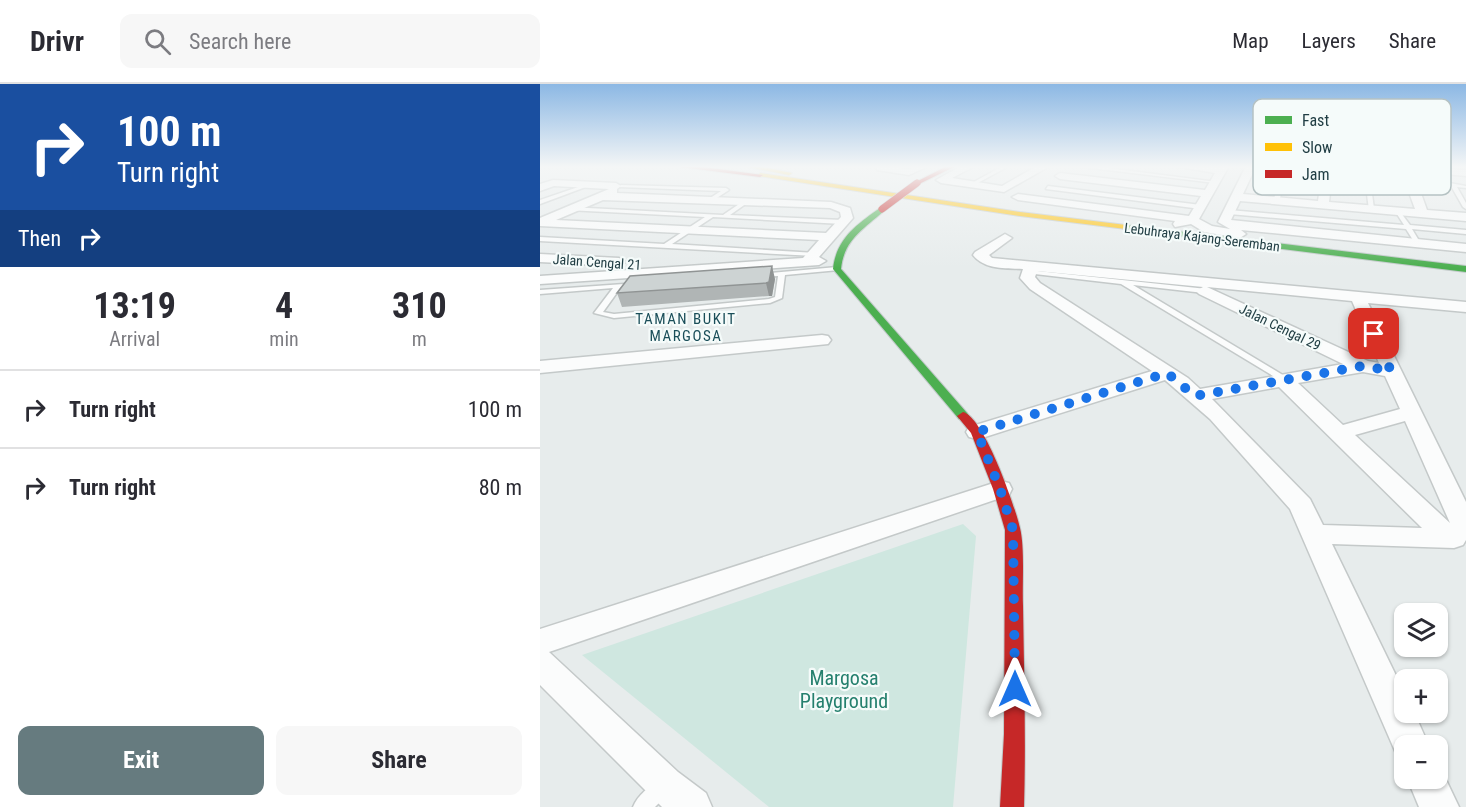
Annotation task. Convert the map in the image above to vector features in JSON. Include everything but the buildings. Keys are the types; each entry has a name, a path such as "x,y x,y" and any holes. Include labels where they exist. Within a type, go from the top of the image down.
{"main road":[{"path":"894,200 853,233 839,250 836,264 977,432 1000,489 1013,530 1015,734 1012,807"},
{"name":"Lebuhraya Kajang-Seremban","path":"938,200 1043,217 1466,269"},
{"name":"Lebuhraya Kajang-Seremban","path":"965,200 1286,241 1466,260"}],"street":[{"path":"541,223 590,200"},
{"path":"681,200 831,205 846,210 847,218 810,258"},
{"path":"1039,200 1193,220 1197,225 1206,228 1286,241"},
{"path":"1063,214 1173,224 1193,220 1205,200"},
{"path":"1235,200 1227,217 1234,226 1466,248"},
{"path":"1263,200 1466,217"},
{"path":"1323,205 1324,200"},
{"path":"1418,200 1422,213"},
{"path":"541,223 829,237"},
{"path":"1005,238 980,255 988,262 1030,269 1466,307"},
{"name":"Jalan Cengal 21","path":"540,258 633,263 648,266 646,278"},
{"path":"540,280 646,278 810,258 836,264"},
{"path":"1030,269 1027,278 1035,286 1167,373 1195,396 1301,506 1406,735"},
{"name":"Jalan Cengal 29","path":"1204,291 1363,366 1391,371"},
{"path":"1358,297 1391,371 1413,412 1457,535"},
{"path":"540,367 822,340"},
{"path":"1195,396 1363,366"},
{"path":"977,432 1167,373"},
{"path":"1285,380 1339,433 1457,535"},
{"path":"1339,433 1413,412"},
{"path":"540,642 1000,489"},
{"path":"1315,534 1457,535"},
{"path":"540,663 653,796 692,807"},
{"path":"1431,789 1438,807"}],"lane":[{"path":"1143,200 1201,207"},
{"path":"1370,200 1371,209"},
{"path":"723,216 745,202"},
{"path":"569,209 843,222"},
{"path":"1398,211 1418,244"},
{"path":"665,246 711,216"},
{"path":"1227,217 1466,232"},
{"path":"540,239 810,258"},
{"path":"748,276 836,264"},
{"path":"1030,269 1204,291"},
{"path":"620,285 598,313 614,316 770,302 778,298 783,273"},
{"path":"540,292 620,285 646,278"},
{"path":"1122,282 1285,380"}],"green space":[{"name":"Margosa Playground","path":"963,524 976,536 953,807 769,807 582,655"}],"traffic: fast":[{"path":"882,209 859,227 846,241 838,259 837,269 963,416"},
{"path":"1126,227 1466,269"}],"traffic: slow":[{"path":"925,200 1126,227"}],"traffic: jam":[{"path":"882,209 894,200"},
{"path":"963,416 977,432 1000,489 1013,530 1015,734 1012,807"}],"district":[{"name":"TAMAN BUKIT MARGOSA","path":"686,328"}],"route":[{"path":"1015,689 1013,530 1000,489 977,432 1167,373 1195,396 1363,366 1391,371 1374,334"}]}
